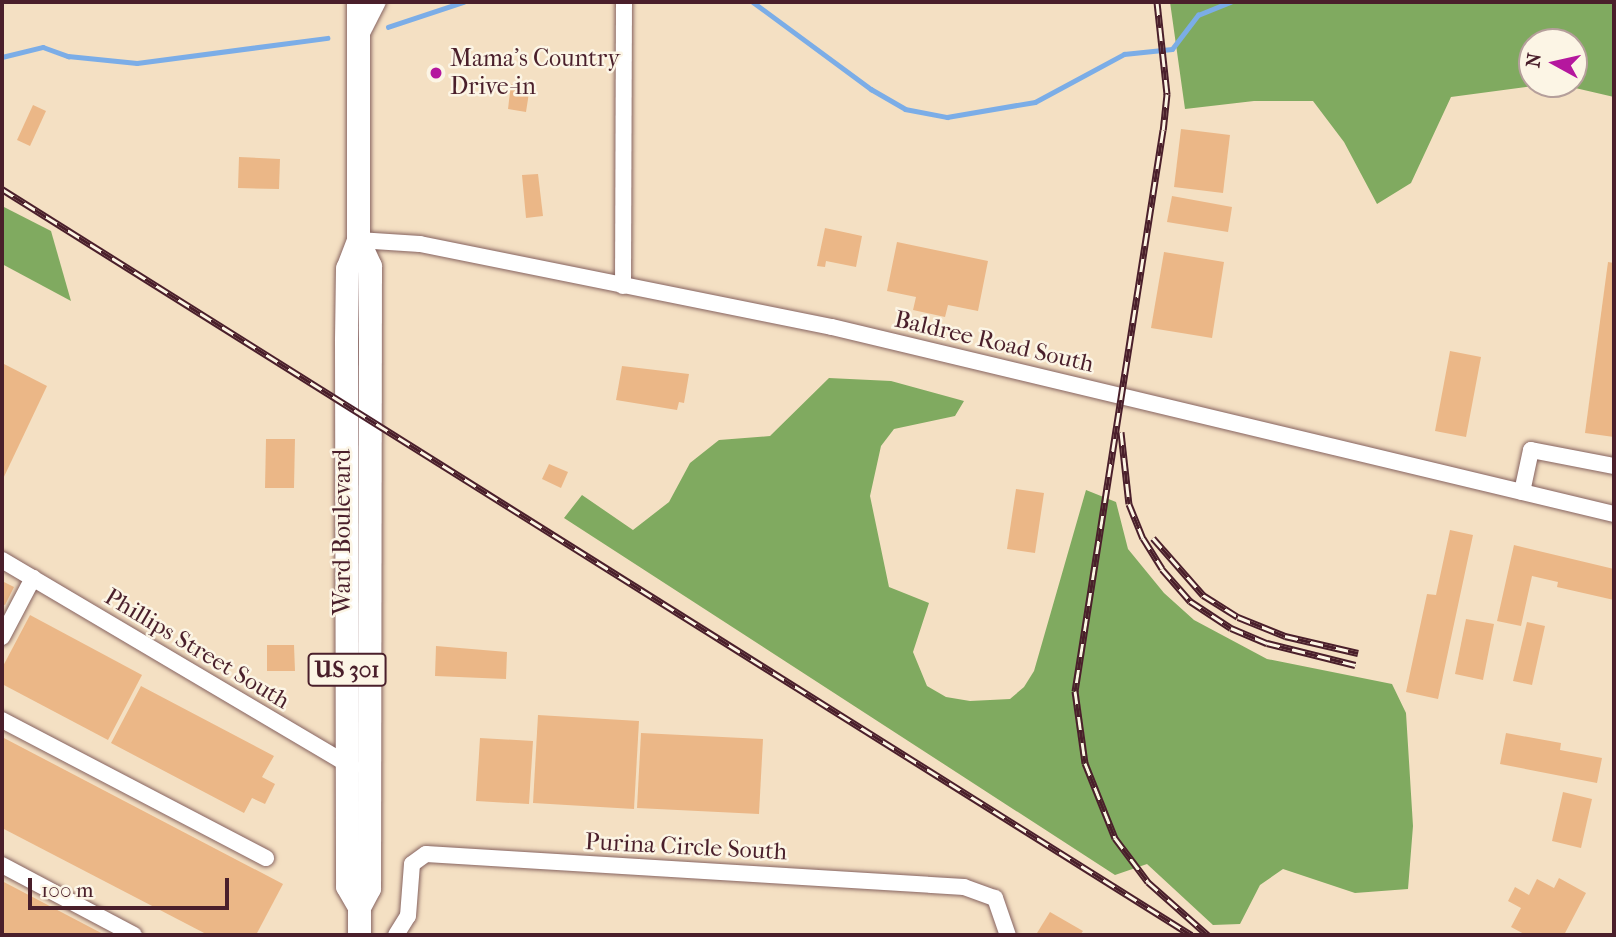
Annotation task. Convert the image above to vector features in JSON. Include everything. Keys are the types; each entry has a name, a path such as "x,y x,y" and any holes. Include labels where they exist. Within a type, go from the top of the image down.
{"highway":[{"name":"Ward Boulevard","path":"358,2 358,240 347,268 347,887 359,907"},
{"name":"Ward Boulevard","path":"358,240 370,266 369,888 359,907 359,935"}],"street":[{"path":"358,40 378,2"},
{"path":"623,286 624,2"},
{"name":"Baldree Road South","path":"358,240 420,244 896,342 1614,514"},
{"path":"1522,492 1531,450 1614,466"},
{"name":"Phillips Street South","path":"2,560 369,777"},
{"path":"2,637 33,578"},
{"path":"2,720 266,858"},
{"name":"Purina Circle South","path":"396,935 408,916 412,864 426,854 964,887 995,898 1008,935"},
{"path":"2,865 134,935"}],"green space":[{"path":"1170,2 1614,2 1614,97 1588,91 1588,28 1518,28 1518,88 1451,97 1411,183 1377,204 1344,142 1313,101 1254,101 1185,109"},
{"path":"2,206 51,231 71,301 2,264"},
{"path":"829,378 891,381 964,401 955,416 894,429 881,446 870,496 889,587 929,603 913,652 927,686 946,697 970,701 1010,699 1024,687 1034,671 1086,490 1116,502 1128,549 1164,593 1194,620 1267,659 1392,684 1406,713 1413,826 1408,889 1355,893 1283,869 1260,885 1240,924 1213,925 1147,864 1115,875 564,518 582,495 633,530 669,502 690,463 719,440 770,436"}],"building":[{"path":"511,84 530,86 526,112 508,109"},
{"path":"33,105 46,111 30,146 17,140"},
{"path":"1181,129 1230,135 1223,193 1174,187"},
{"path":"239,157 280,159 279,189 238,188"},
{"path":"538,174 543,216 526,218 522,175"},
{"path":"1172,196 1232,207 1228,232 1167,222"},
{"path":"825,228 862,236 856,267 826,261 825,267 817,266"},
{"path":"897,242 988,261 978,311 948,305 945,317 913,310 916,297 887,291"},
{"path":"1164,252 1224,262 1212,338 1151,328"},
{"path":"1608,262 1614,263 1614,437 1585,433"},
{"path":"1450,351 1481,357 1466,437 1435,431"},
{"path":"4,364 47,386 2,481 2,368"},
{"path":"622,366 689,374 684,403 679,402 677,410 616,400"},
{"path":"266,439 295,439 294,488 265,488"},
{"path":"549,464 568,472 561,488 542,479"},
{"path":"1016,489 1044,493 1035,553 1007,549"},
{"path":"1450,530 1473,535 1438,699 1406,692 1427,594 1436,595"},
{"path":"1514,545 1614,569 1614,600 1557,587 1558,582 1532,576 1521,626 1497,621"},
{"path":"2,581 14,587 5,605 2,604"},
{"path":"30,615 142,675 108,740 2,684 2,668"},
{"path":"1466,619 1494,624 1483,680 1455,674"},
{"path":"1527,622 1545,626 1532,685 1513,681"},
{"path":"267,645 294,645 295,671 267,671"},
{"path":"436,646 507,652 506,679 435,676"},
{"path":"141,686 274,756 262,777 275,784 265,804 252,798 244,813 111,743"},
{"path":"538,715 639,721 634,809 533,803"},
{"path":"641,733 763,739 759,814 637,808"},
{"path":"1506,733 1561,743 1560,750 1602,758 1597,783 1500,764"},
{"path":"2,737 283,884 256,935 208,935 2,828"},
{"path":"480,738 533,741 529,804 476,801"},
{"path":"1563,792 1592,799 1581,848 1552,841"},
{"path":"1559,878 1586,893 1564,935 1526,935 1511,927 1521,908 1508,901 1515,887 1529,895 1537,879 1554,888"},
{"path":"2,881 105,935 2,935"},
{"path":"1050,912 1083,931 1080,935 1037,933"}],"waterway":[{"path":"388,27 463,2"},
{"path":"753,2 871,89 905,109 947,117 1035,102 1124,54 1172,49 1198,15 1231,2"},
{"path":"2,57 43,47 68,56 137,63 327,38"}],"railway":[{"path":"1157,2 1167,94 1163,130 1075,691 1085,763 1115,838 1148,882 1208,935"},
{"path":"2,189 1191,935"},
{"path":"1121,432 1129,504 1143,538 1162,569 1190,601 1231,628 1267,643 1355,665"},
{"path":"1153,538 1203,595 1238,617 1285,636 1358,653"}],"place":[{"name":"Mama's Country Drive-in","path":"436,73"}]}
